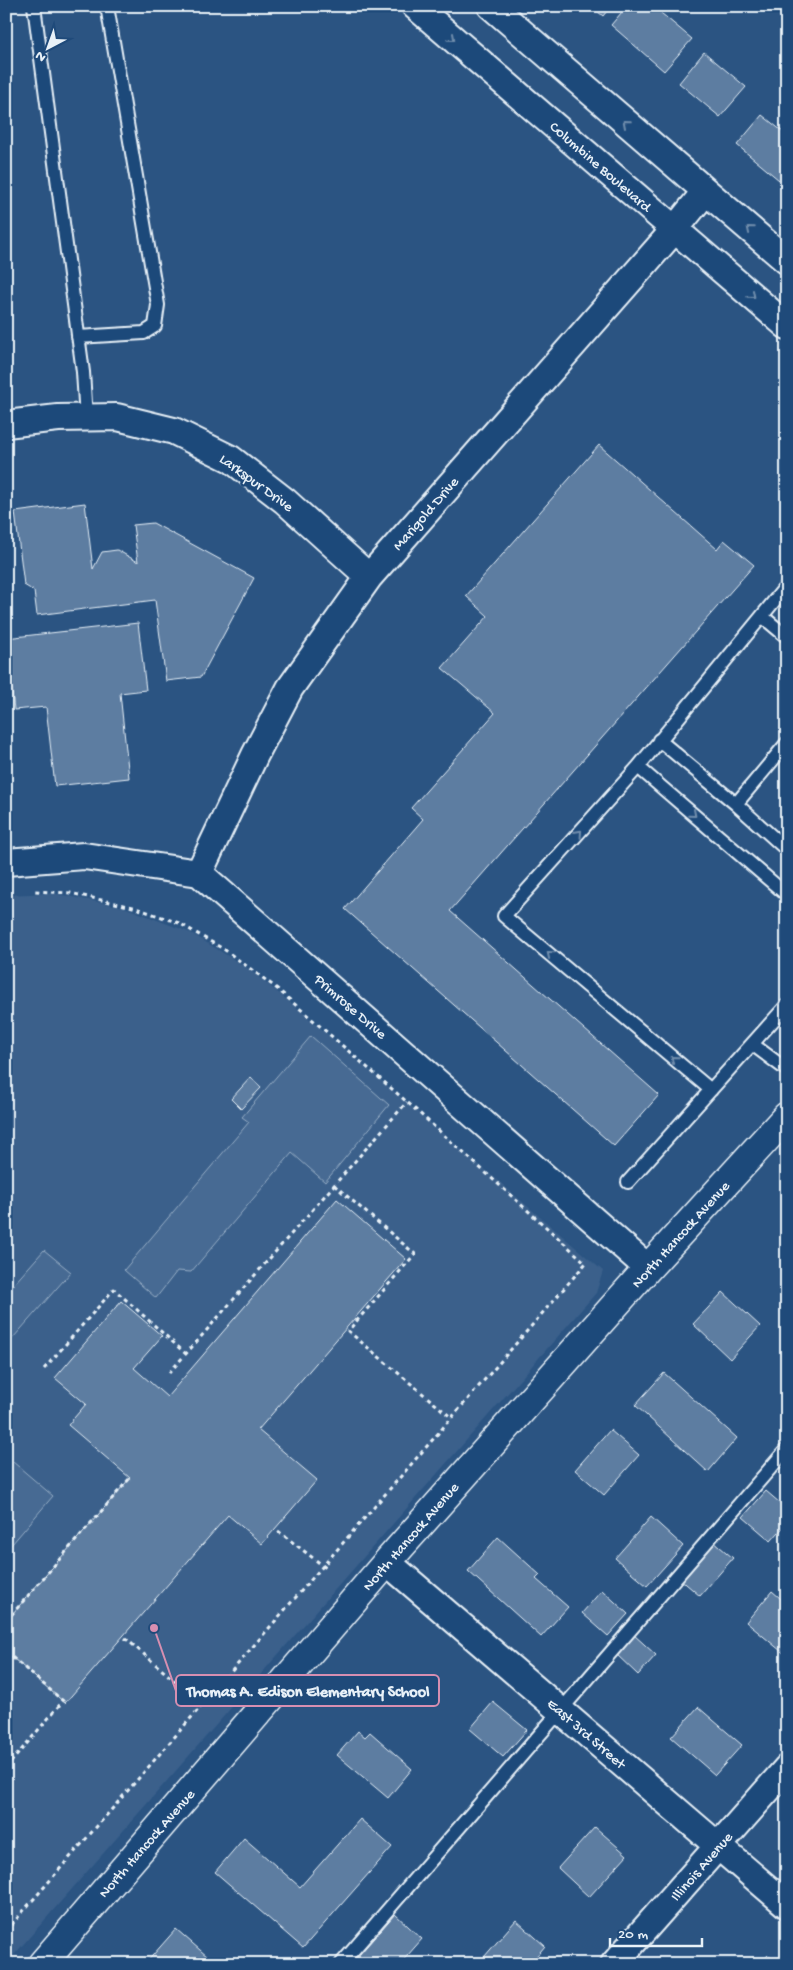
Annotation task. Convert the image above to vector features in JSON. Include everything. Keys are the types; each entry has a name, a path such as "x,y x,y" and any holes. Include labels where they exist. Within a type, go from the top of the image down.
{"street":[{"name":"Columbine Boulevard","path":"415,6 787,326"},
{"path":"491,6 787,261"},
{"name":"Marigold Drive","path":"199,872 255,755 290,688 369,577 675,229 705,192"},
{"name":"Larkspur Drive","path":"6,424 58,418 117,417 174,431 232,459 285,501 369,577"},
{"path":"6,862 84,856 199,872"},
{"name":"Primrose Drive","path":"199,872 648,1268"},
{"name":"North Hancock Avenue","path":"42,1964 387,1562 648,1268 787,1116"},
{"name":"East 3rd Street","path":"387,1562 787,1905"},
{"name":"Illinois Avenue","path":"614,1964 787,1768"}],"lane":[{"path":"34,6 78,337 86,418"},
{"path":"78,337 144,332 155,326 158,305 107,6"},
{"path":"712,1090 504,916 638,766 787,585"},
{"path":"762,616 787,637"},
{"path":"660,740 787,850"},
{"path":"736,804 787,743"},
{"path":"638,766 787,895"},
{"path":"628,1182 787,1005"},
{"path":"752,1044 787,1070"},
{"path":"341,1964 787,1450"}],"path":[{"path":"6,1931 325,1567 586,1263 407,1102 275,987 225,950 179,923 133,907 70,893 32,891"},
{"path":"169,1373 407,1102"},
{"path":"334,1185 415,1254 348,1331 452,1418"},
{"path":"44,1369 114,1289 186,1354"},
{"path":"6,1621 130,1478"},
{"path":"278,1531 325,1567"},
{"path":"125,1638 203,1705"},
{"path":"6,1652 63,1701 6,1768"}],"shaded area":[{"path":"52,893 124,907 191,933 246,967 296,1007 603,1271 596,1293 6,1964 6,895"},
{"path":"311,1036 389,1105 325,1182 292,1153 191,1272 177,1271 156,1298 124,1270 249,1122 242,1117"},
{"path":"44,1250 71,1272 6,1346 6,1293"},
{"path":"6,1456 53,1496 6,1551"}],"building":[{"path":"591,6 611,6 603,16"},
{"path":"627,6 666,6 661,13 692,39 664,71 611,25"},
{"path":"704,52 746,87 720,117 679,83"},
{"path":"762,115 787,135 787,171 779,180 737,145"},
{"path":"599,445 717,549 724,540 754,565 450,911 659,1095 614,1146 345,909 423,819 411,808 495,713 442,668 488,616 466,596"},
{"path":"85,503 93,569 102,552 117,550 138,562 133,525 153,523 254,578 201,677 166,681 155,600 37,615 34,591 24,585 15,512"},
{"path":"138,623 146,690 120,693 129,778 55,786 46,707 14,710 6,638"},
{"path":"251,1077 261,1088 241,1109 231,1099"},
{"path":"337,1199 406,1259 258,1430 317,1480 262,1544 228,1515 65,1703 6,1652 6,1621 130,1478 68,1425 86,1404 55,1378 121,1301 162,1336 134,1368 167,1397"},
{"path":"723,1292 760,1326 730,1359 693,1324"},
{"path":"664,1373 737,1438 708,1472 635,1405"},
{"path":"610,1430 639,1455 604,1495 575,1470"},
{"path":"766,1491 787,1509 787,1523 771,1541 743,1517"},
{"path":"651,1517 683,1546 647,1586 615,1558"},
{"path":"498,1537 540,1575 536,1579 568,1607 541,1637 468,1571"},
{"path":"713,1541 733,1558 700,1596 679,1578"},
{"path":"602,1590 628,1614 608,1636 582,1613"},
{"path":"772,1591 787,1604 787,1656 746,1622"},
{"path":"633,1634 656,1655 638,1675 615,1653"},
{"path":"493,1702 527,1730 503,1757 470,1729"},
{"path":"698,1707 742,1745 715,1775 671,1737"},
{"path":"358,1731 365,1737 370,1732 412,1769 388,1798 337,1755"},
{"path":"360,1819 392,1847 303,1948 215,1872 244,1838 300,1887"},
{"path":"595,1827 627,1855 589,1897 558,1868"},
{"path":"395,1914 422,1939 400,1964 351,1964"},
{"path":"516,1920 545,1946 530,1964 478,1964"},
{"path":"176,1929 216,1964 145,1964"},
{"path":"768,1955 778,1964 760,1964"}],"place":[{"name":"Thomas A. Edison Elementary School","path":"154,1628"}]}
